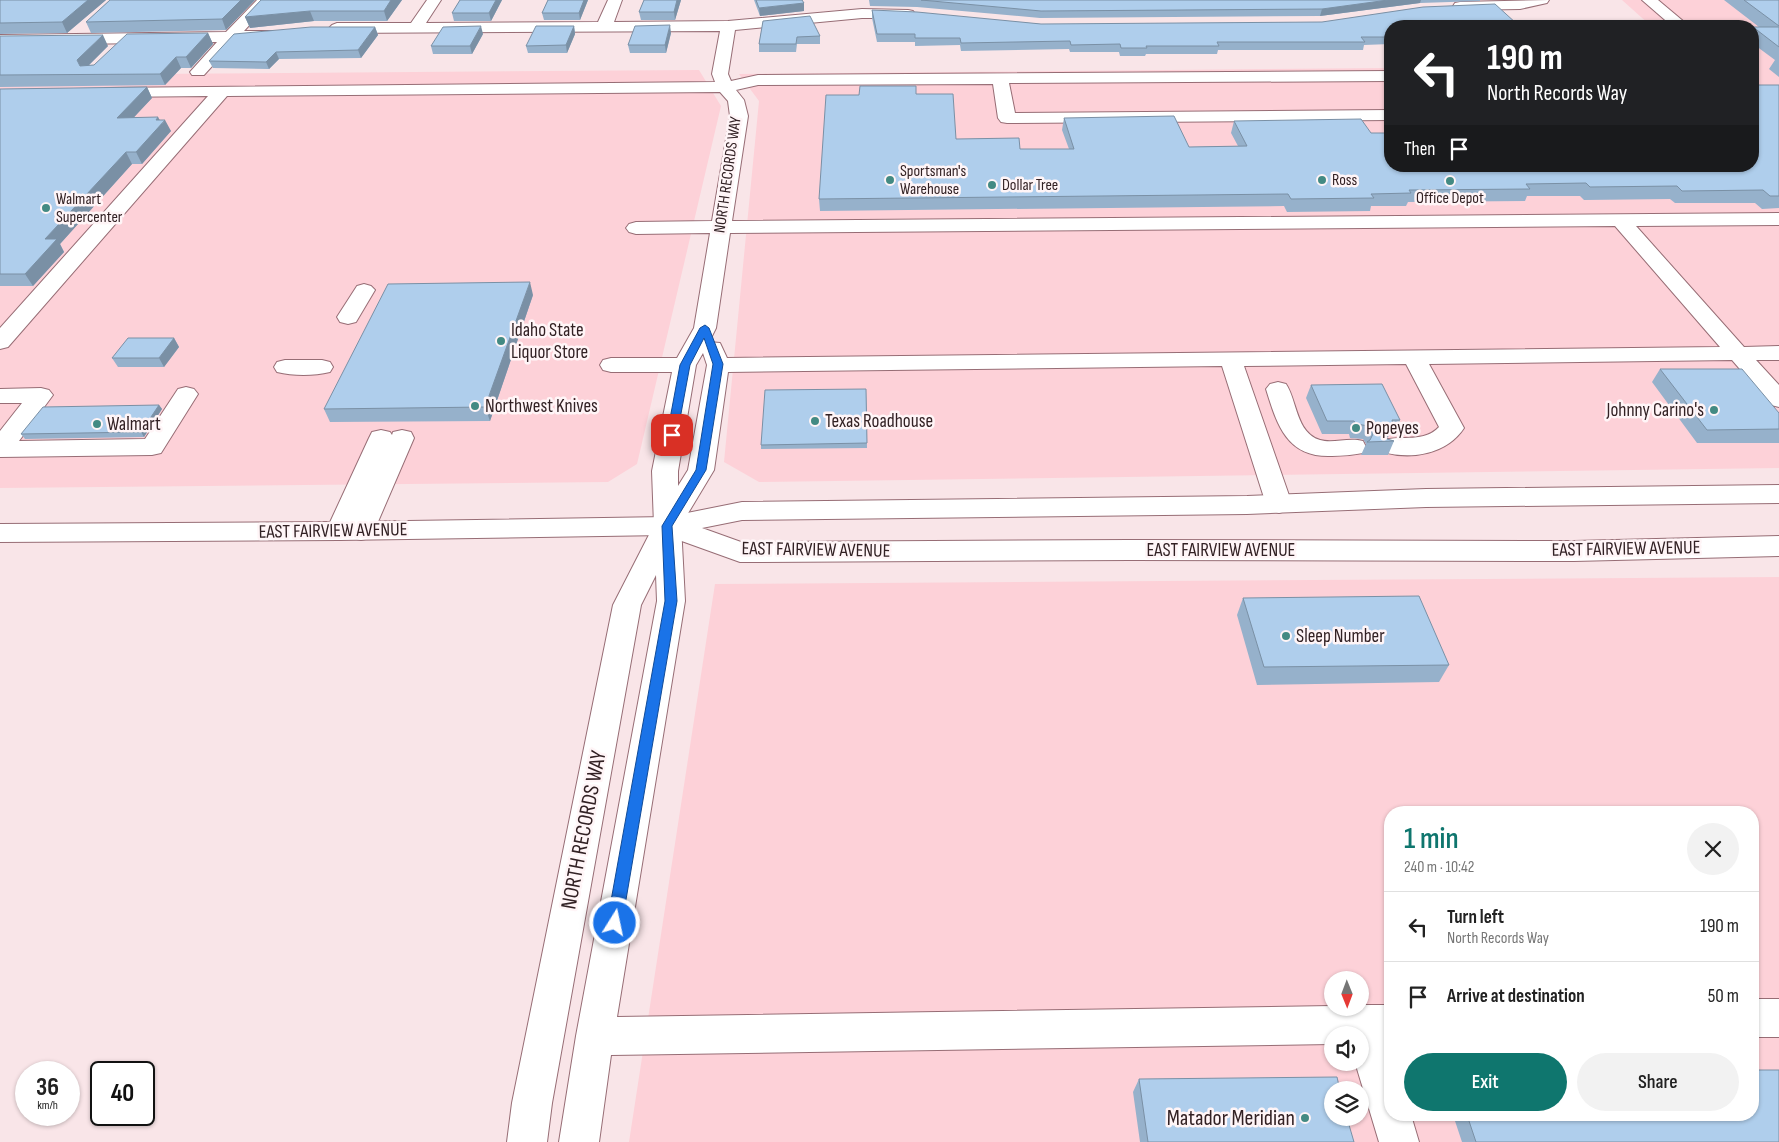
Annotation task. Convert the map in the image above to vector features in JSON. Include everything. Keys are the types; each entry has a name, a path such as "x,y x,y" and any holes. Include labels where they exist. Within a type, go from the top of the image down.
{"street":[{"path":"198,72 264,0"},
{"path":"415,28 434,0"},
{"path":"604,27 615,0"},
{"path":"1447,6 1520,5 1542,0"},
{"path":"1649,0 1674,20"},
{"path":"323,28 728,26 764,24 835,7 923,16"},
{"path":"72,39 87,26"},
{"name":"NORTH RECORDS WAY","path":"579,1142 595,1036 671,601 666,470 685,365 705,328 739,116 736,100 725,87 720,74 728,26"},
{"path":"0,40 231,37 280,32"},
{"path":"114,52 128,38"},
{"path":"96,92 725,87 758,80 1384,76"},
{"path":"1000,78 1007,118 1384,114"},
{"path":"0,342 222,91"},
{"path":"636,228 1779,219"},
{"path":"1621,221 1779,400"},
{"path":"348,317 364,290"},
{"name":"NORTH RECORDS WAY","path":"527,1142 532,1104 627,605 667,526 701,470 718,364 705,328"},
{"path":"718,364 1779,353"},
{"path":"1392,446 1432,445 1443,439 1452,428 1414,358"},
{"path":"1231,360 1279,504"},
{"path":"611,365 685,365"},
{"path":"285,367 322,367"},
{"path":"1278,389 1294,432 1307,443 1316,447 1354,447"},
{"path":"0,449 152,447 186,394"},
{"path":"0,396 41,395 0,449"},
{"path":"350,531 391,438"},
{"name":"EAST FAIRVIEW AVENUE","path":"0,533 350,531 667,526 742,511 1279,504 1426,498 1779,494"},
{"name":"EAST FAIRVIEW AVENUE","path":"667,526 740,552 1120,550 1574,551 1779,546"},
{"path":"1759,1018 1779,1018"},
{"path":"595,1036 1376,1024 1384,1071"},
{"path":"1393,1121 1399,1142"}],"shaded area":[{"path":"1622,0 1779,0 1779,468 759,482 724,462 759,101 739,74 1384,68 1384,172 1759,172 1759,20 1644,20"},
{"path":"699,70 721,106 637,464 608,482 0,488 0,75"},
{"path":"1779,577 1779,1142 629,1142 715,584"}],"building":[{"path":"0,0 88,0 62,22 0,23"},
{"path":"110,0 241,0 222,19 86,22"},
{"path":"261,0 391,0 384,11 310,11 245,17"},
{"path":"460,0 496,0 489,13 452,13"},
{"path":"548,0 584,0 579,13 542,13"},
{"path":"644,0 677,0 674,12 639,12"},
{"path":"756,0 802,0 804,3 759,8"},
{"path":"921,0 1388,0 1322,9 1041,11"},
{"path":"1744,0 1779,0 1779,26"},
{"path":"1495,4 1513,20 1384,20 1384,37 1361,37 1365,42 1217,42 1219,46 1121,48 1120,44 1071,45 1070,41 961,43 960,38 915,38 915,34 877,34 872,10 917,12 1041,24 1322,22 1423,7"},
{"path":"810,16 820,36 797,37 796,44 759,44 763,21"},
{"path":"670,25 665,45 628,45 635,26"},
{"path":"481,26 470,46 431,46 443,27"},
{"path":"536,26 574,26 566,45 526,46"},
{"path":"311,27 375,27 358,50 276,52 266,62 209,61 234,34"},
{"path":"1759,27 1779,27 1779,47 1759,32"},
{"path":"208,33 186,57 176,57 160,74 0,75 0,36 103,35 77,60 80,66 94,65 127,34"},
{"path":"1759,85 1779,85 1779,196 1770,196 1763,190 1682,191 1677,186 1590,187 1586,183 1526,184 1530,189 1409,190 1411,193 1371,194 1374,198 1291,199 1288,194 819,199 826,95 859,95 860,86 916,86 916,94 953,94 956,139 1019,138 1020,149 1074,149 1064,118 1174,116 1189,147 1247,146 1234,121 1361,119 1371,133 1384,133 1384,172 1759,172"},
{"name":"Walmart Supercenter","path":"147,87 117,118 158,117 156,120 165,120 136,152 126,152 45,239 57,239 25,274 0,274 0,89"},
{"path":"530,282 485,407 324,409 388,284"},
{"path":"128,338 174,338 159,358 112,358"},
{"path":"1660,369 1742,369 1779,413 1779,429 1707,430"},
{"path":"1382,384 1400,420 1392,420 1393,424 1387,426 1384,433 1387,439 1394,441 1367,442 1373,434 1369,426 1356,424 1354,421 1327,421 1311,385"},
{"name":"Texas Roadhouse","path":"866,389 867,443 761,445 765,390"},
{"name":"Walmart","path":"159,405 141,432 21,434 43,407"},
{"path":"1419,596 1449,665 1264,667 1243,598"},
{"path":"1759,1070 1779,1070 1779,1142 1476,1142 1469,1121 1759,1121"},
{"path":"1337,1077 1338,1081 1324,1081 1324,1126 1349,1126 1354,1142 1148,1142 1139,1079"}],"place":[{"name":"Sportsman's Warehouse","path":"890,180"},
{"name":"Ross","path":"1322,180"},
{"name":"Office Depot","path":"1450,181"},
{"name":"Dollar Tree","path":"992,185"},
{"name":"Walmart Supercenter","path":"46,208"},
{"name":"Idaho State Liquor Store","path":"501,341"},
{"name":"Northwest Knives","path":"475,406"},
{"name":"Johnny Carino's","path":"1714,410"},
{"name":"Texas Roadhouse","path":"815,421"},
{"name":"Walmart","path":"97,424"},
{"name":"Popeyes","path":"1356,428"},
{"name":"Sleep Number","path":"1286,636"},
{"name":"Matador Meridian","path":"1305,1118"}],"route":[{"path":"615,923 671,601 667,526 701,470 718,364 705,328 685,365 672,435"}]}
